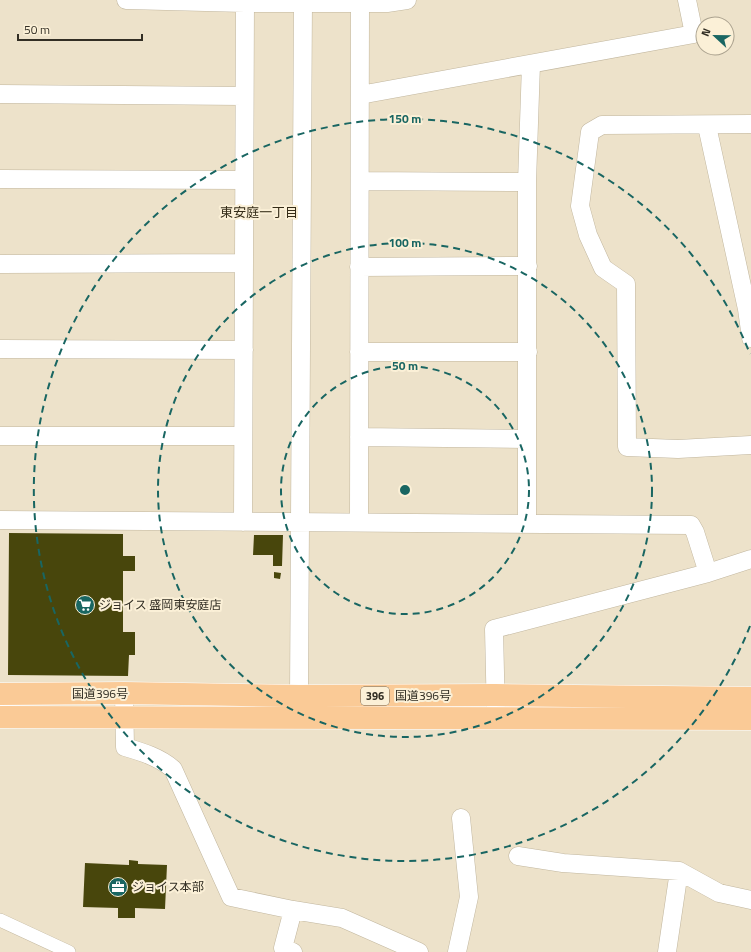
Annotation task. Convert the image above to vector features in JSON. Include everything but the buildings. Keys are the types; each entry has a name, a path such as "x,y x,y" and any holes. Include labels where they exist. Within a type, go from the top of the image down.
{"highway":[{"name":"国道396号","path":"0,694 124,693 299,696 495,695 751,698"},
{"name":"国道396号","path":"0,717 751,719"}],"street":[{"path":"126,0 245,2 303,1 387,4 407,0"},
{"path":"360,95 694,34 687,0"},
{"path":"299,696 303,1"},
{"path":"243,522 243,96 245,2"},
{"path":"358,521 360,3"},
{"path":"527,523 527,182 531,64"},
{"path":"0,94 243,96"},
{"path":"751,124 707,126 602,125 590,132 580,206 588,235 603,268 626,284 627,447 678,448 751,445"},
{"path":"707,126 749,309 751,338"},
{"path":"0,179 244,180"},
{"path":"360,181 527,182"},
{"path":"0,264 244,263"},
{"path":"359,267 528,266"},
{"path":"0,349 244,350"},
{"path":"358,352 528,352"},
{"path":"0,436 243,436"},
{"path":"359,437 527,439"},
{"path":"0,520 243,522 358,521 691,525 695,532 708,573"},
{"path":"496,718 494,628 708,573 751,558"},
{"path":"124,693 125,747 149,754 173,769 231,897 293,910 342,918 419,952"},
{"path":"457,952 470,897 461,818"},
{"path":"518,856 563,863 679,871 719,893 751,900"},
{"path":"667,952 679,871"},
{"path":"293,910 283,948 293,952"},
{"path":"0,920 69,952"}],"place":[{"name":"ジョイス 盛岡東安庭店","path":"85,605"},
{"name":"ジョイス本部","path":"118,887"}],"district":[{"name":"東安庭一丁目","path":"259,212"}]}
